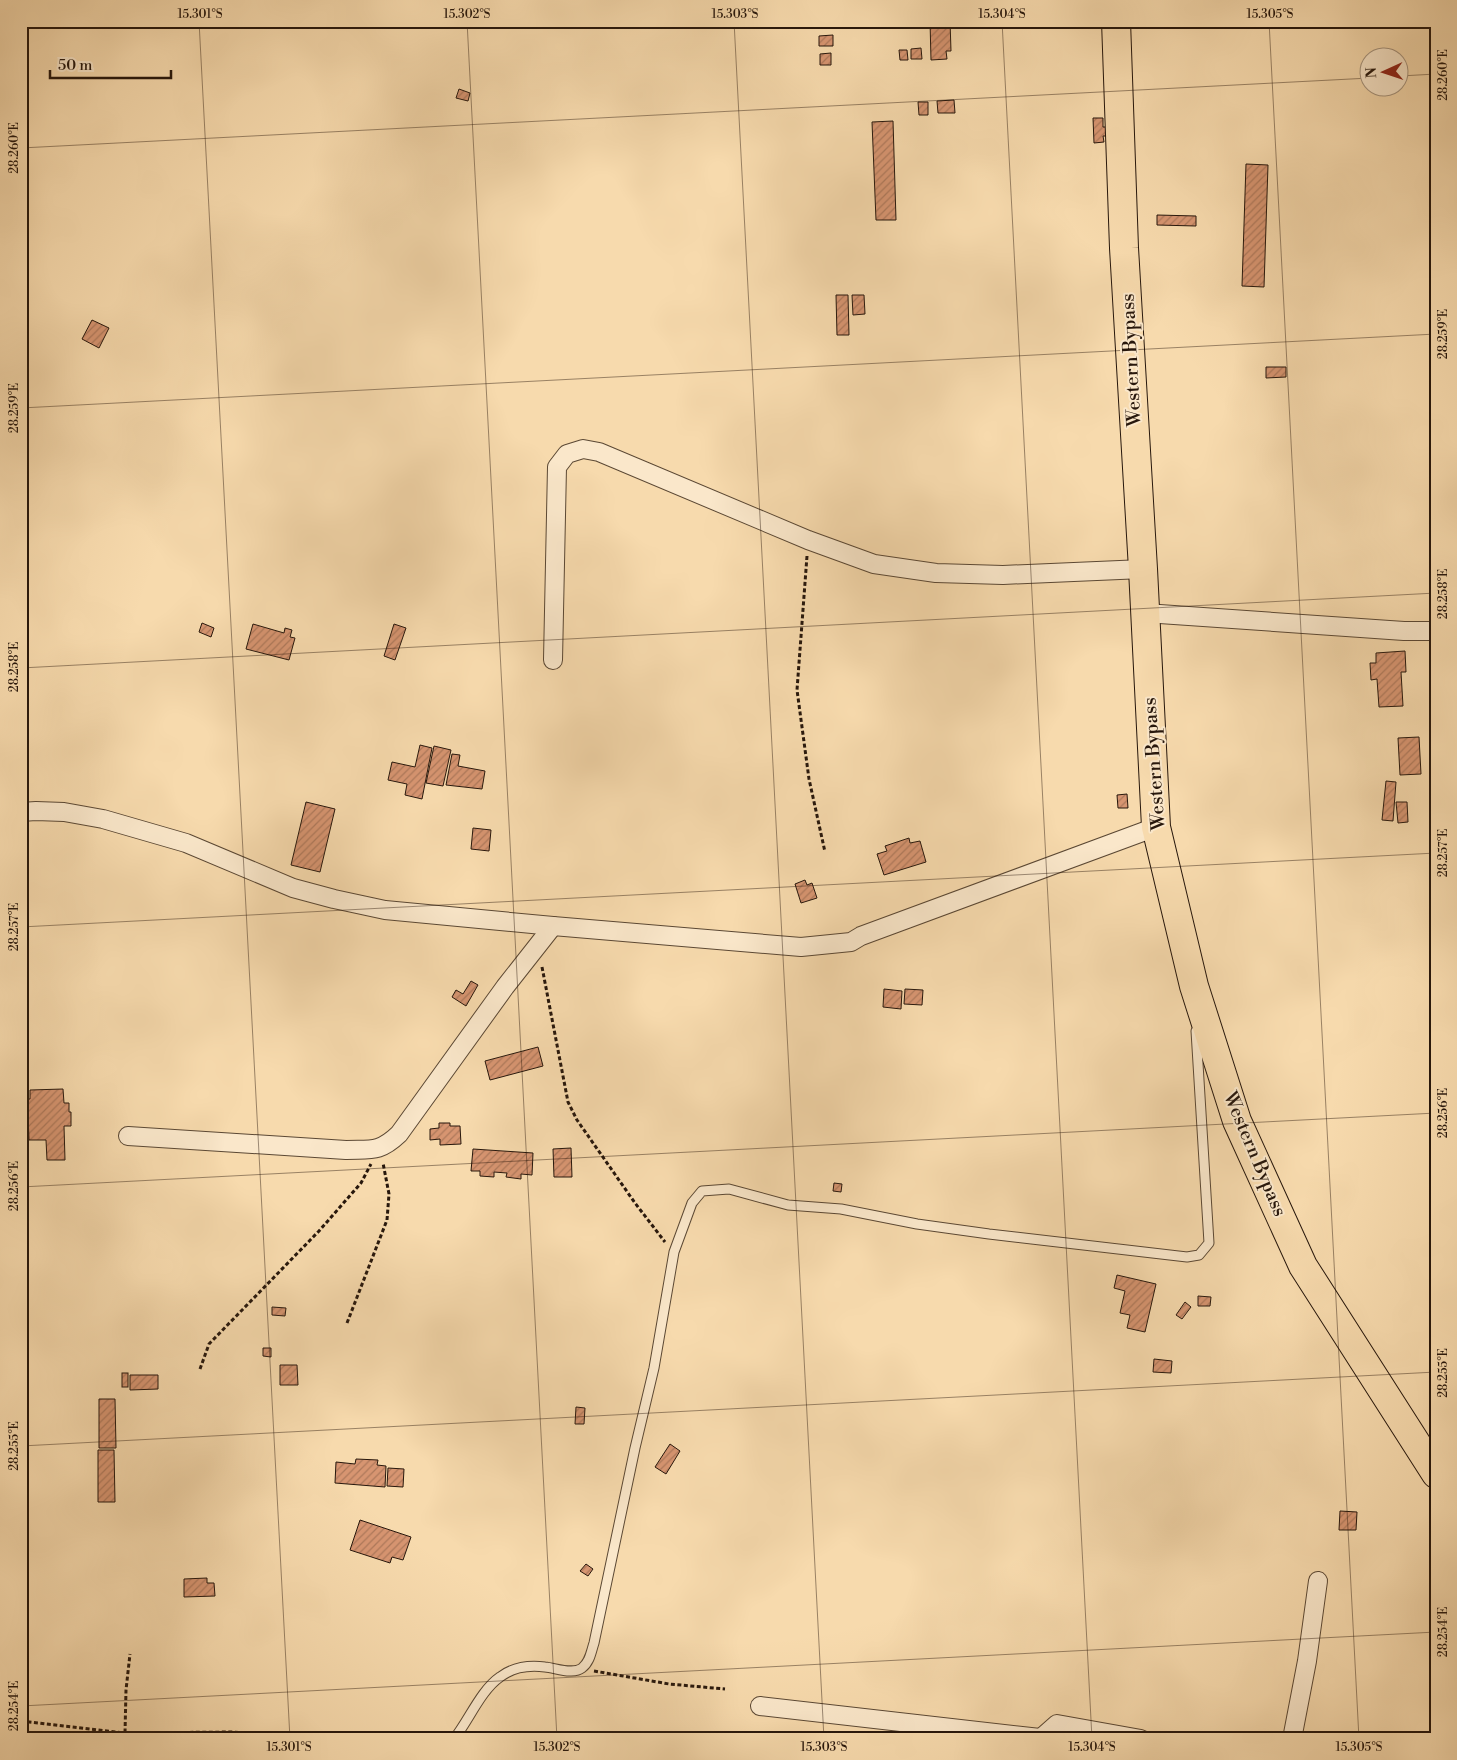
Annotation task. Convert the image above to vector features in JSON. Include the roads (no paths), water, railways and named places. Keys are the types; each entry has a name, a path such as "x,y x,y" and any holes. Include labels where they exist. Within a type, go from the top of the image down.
{"main road":[{"name":"Western Bypass","path":"1116,21 1124,248 1156,827 1194,986 1237,1121 1303,1266 1436,1474"}],"street":[{"path":"553,660 557,467 567,454 583,449 599,452 808,540 874,564 936,573 1003,575 1143,569"},
{"path":"1145,613 1404,631 1436,631"},
{"path":"21,812 64,812 103,819 186,843 285,885 342,901 385,910 801,947 852,942 861,936 934,908 1156,827"},
{"path":"128,1136 346,1150 380,1148 388,1145 505,987 553,926"},
{"path":"1292,1739 1307,1661 1318,1581"},
{"path":"760,1706 1040,1738 1057,1724 1141,1739"}],"lane":[{"path":"454,1739 488,1688 506,1673 525,1667 544,1667 570,1671 581,1669 588,1662 594,1643 635,1448 654,1368 674,1252 692,1203 702,1191 722,1189 752,1194 788,1205 841,1209 917,1224 989,1234 1187,1256 1199,1255 1209,1243 1194,986"}]}
